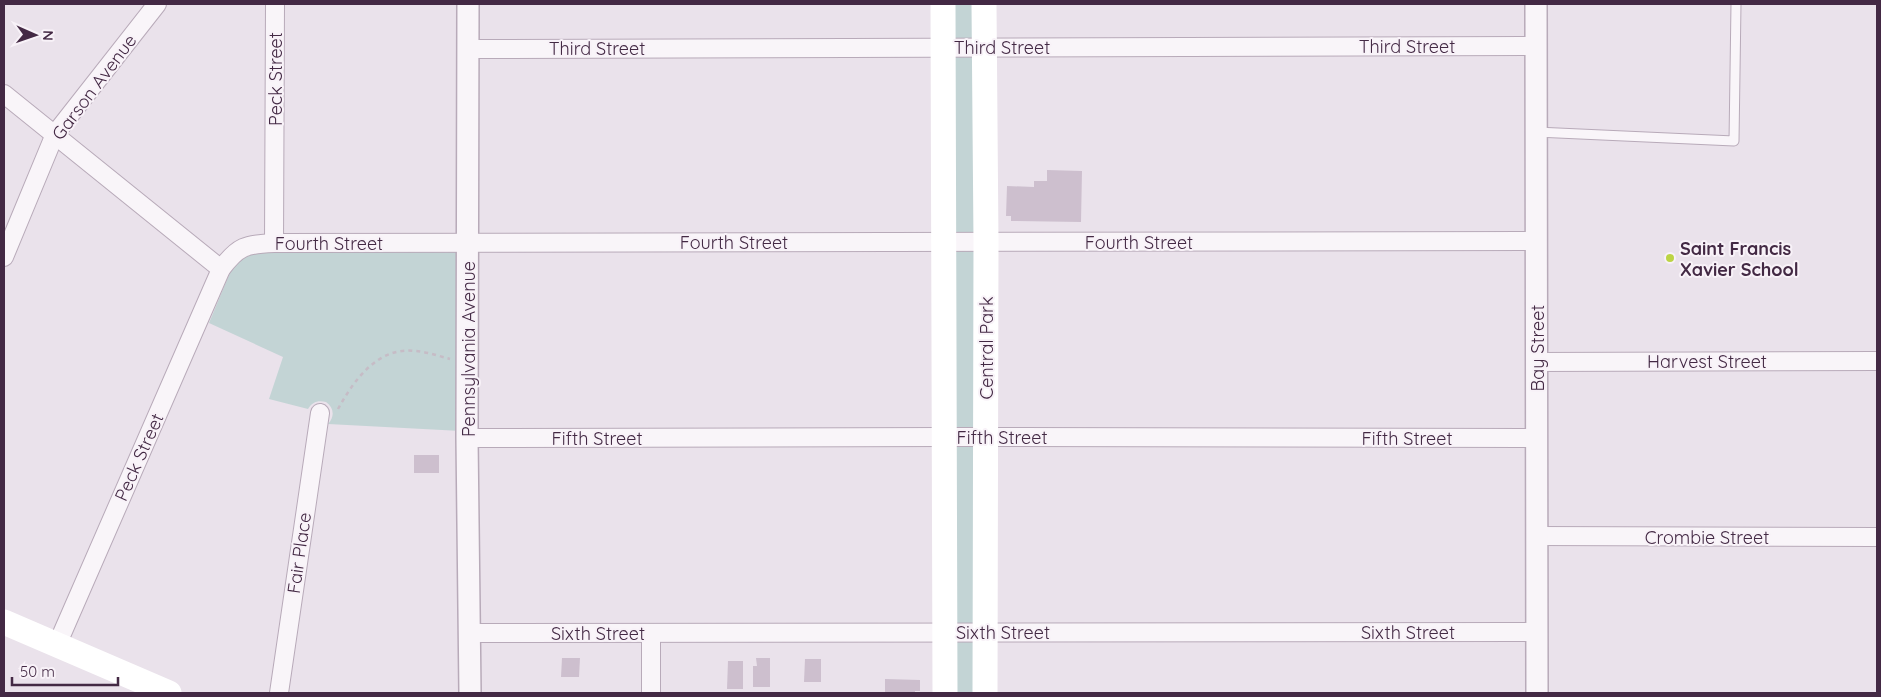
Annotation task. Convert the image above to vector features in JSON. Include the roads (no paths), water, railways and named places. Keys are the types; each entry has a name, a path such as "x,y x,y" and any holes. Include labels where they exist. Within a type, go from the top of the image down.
{"main road":[{"path":"943,4 945,693"},
{"name":"Central Park","path":"984,4 986,242 985,693"},
{"path":"4,622 162,692"}],"street":[{"name":"Garson Avenue","path":"4,257 55,134 157,4"},
{"name":"Peck Street","path":"274,243 275,4"},
{"name":"Pennsylvania Avenue","path":"468,4 469,242 467,438 470,693"},
{"name":"Bay Street","path":"1536,4 1536,693"},
{"name":"Third Street","path":"468,49 1535,46"},
{"path":"4,94 221,269"},
{"name":"Fourth Street","path":"221,269 236,251 245,246 274,243 1537,241"},
{"name":"Peck Street","path":"57,645 221,269"},
{"name":"Harvest Street","path":"1536,362 1877,361"},
{"name":"Fair Place","path":"279,693 320,413"},
{"name":"Fifth Street","path":"467,438 1537,438"},
{"name":"Crombie Street","path":"1537,536 1877,537"},
{"name":"Sixth Street","path":"470,633 1537,632"},
{"path":"650,633 651,693"}],"lane":[{"path":"1536,132 1734,141 1736,4"}],"place":[{"name":"Saint Francis Xavier School","path":"1670,258"}]}
